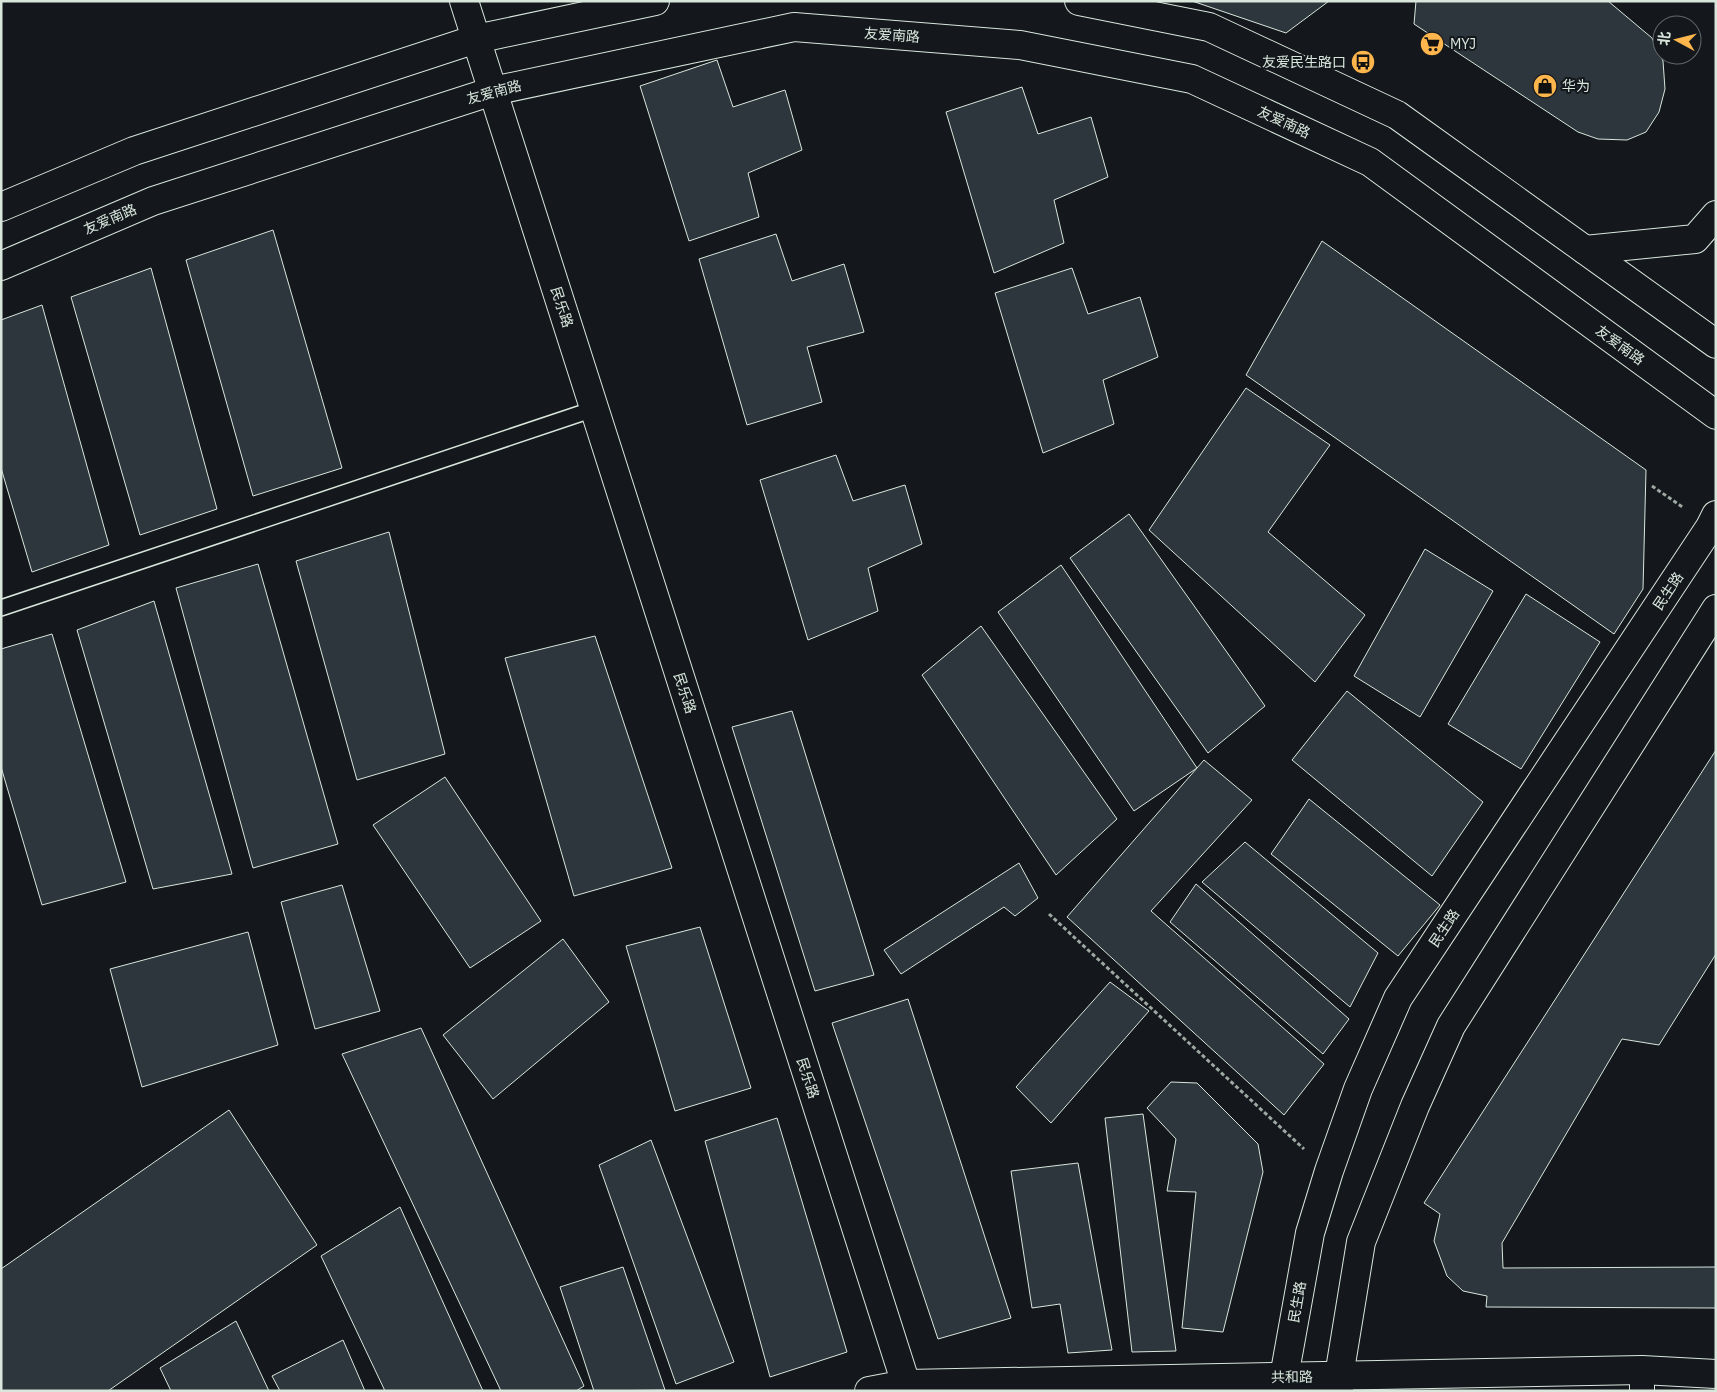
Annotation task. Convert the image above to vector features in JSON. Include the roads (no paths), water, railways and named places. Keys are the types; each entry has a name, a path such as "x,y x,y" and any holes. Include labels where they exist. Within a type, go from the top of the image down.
{"main road":[{"name":"民乐路","path":"464,1 906,1384"},
{"path":"1,207 134,151 476,39 655,1"},
{"path":"1078,1 1209,27 1397,115 1716,344"},
{"name":"友爱南路","path":"1,266 153,201 493,91 794,27 1020,45 1192,79 1370,162 1716,415"},
{"path":"1585,250 1695,239 1716,216"},
{"name":"民生路","path":"1284,1384 1310,1233 1329,1171 1358,1089 1398,998 1710,527 1716,515"},
{"path":"1339,1383 1361,1242 1415,1106 1451,1026 1716,609"},
{"name":"共和路","path":"869,1391 906,1384 1284,1384 1642,1381 1716,1374"}],"lane":[{"path":"1,608 594,408"}],"place":[{"name":"MYJ","path":"1432,44"},
{"name":"友爱民生路口","path":"1363,62"},
{"name":"华为","path":"1545,86"}]}
